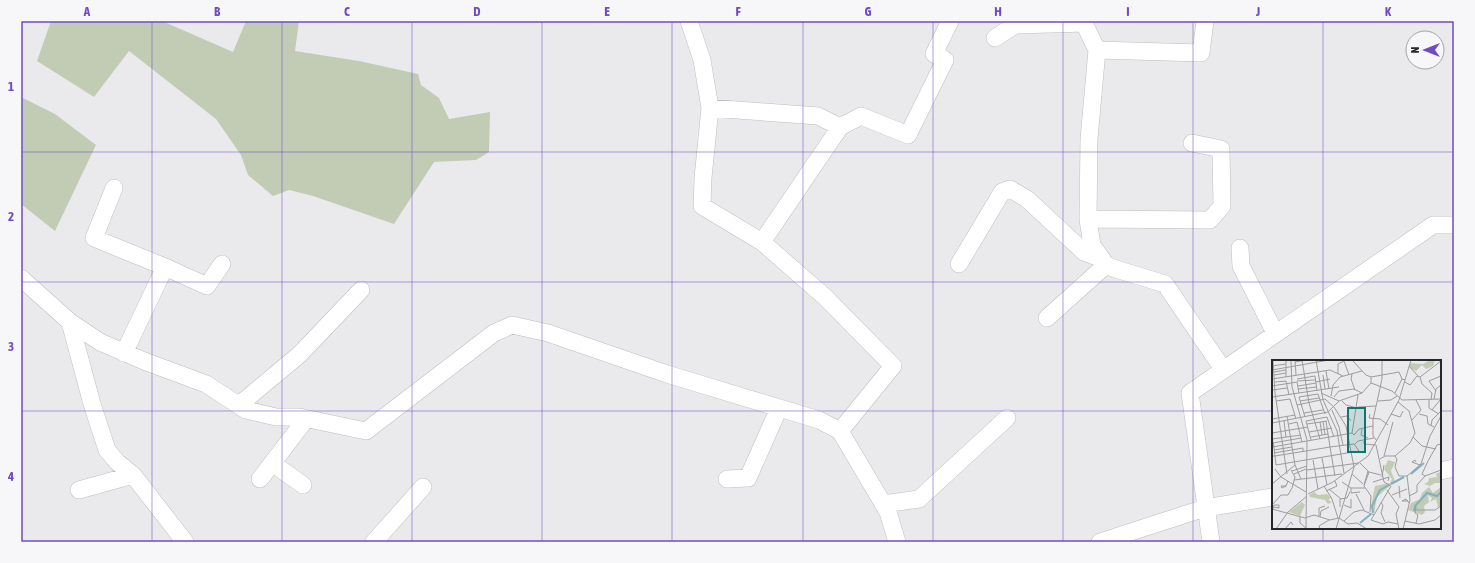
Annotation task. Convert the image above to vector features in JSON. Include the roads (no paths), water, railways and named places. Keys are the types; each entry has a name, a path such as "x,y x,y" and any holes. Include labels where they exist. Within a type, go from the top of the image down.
{"street":[{"path":"689,21 702,60 710,108 703,178 702,206 762,242 825,297 893,366 840,432"},
{"path":"762,242 840,127 861,116 908,135 945,60 934,54 950,21"},
{"path":"1097,50 1201,53 1205,21"},
{"path":"995,38 1015,25 1084,22 1097,50 1089,139 1088,219 1092,246 1103,261"},
{"path":"710,108 818,116 840,127"},
{"path":"1088,219 1210,220 1222,206 1221,149 1192,143"},
{"path":"114,188 94,238 207,286 222,264"},
{"path":"959,264 1002,192 1010,189 1027,199 1084,252 1103,261 1116,270 1165,284 1223,369"},
{"path":"1211,542 1190,393 1433,225 1454,225"},
{"path":"1240,248 1241,266 1275,333"},
{"path":"1047,318 1103,261"},
{"path":"124,353 165,267"},
{"path":"21,278 70,322 100,342 124,353 206,384 246,410 276,417 299,417 366,431 494,333 512,325 548,333 667,374 819,420 840,432 888,512 897,542"},
{"path":"239,405 300,354 361,290"},
{"path":"70,322 106,450 117,462 133,475 185,542"},
{"path":"727,479 748,478 779,408"},
{"path":"883,504 919,499 1007,418"},
{"path":"260,479 306,419"},
{"path":"272,463 303,485"},
{"path":"1441,471 1454,468"},
{"path":"78,490 133,475"},
{"path":"374,542 423,487"},
{"path":"1100,542 1205,508 1272,497"}]}
